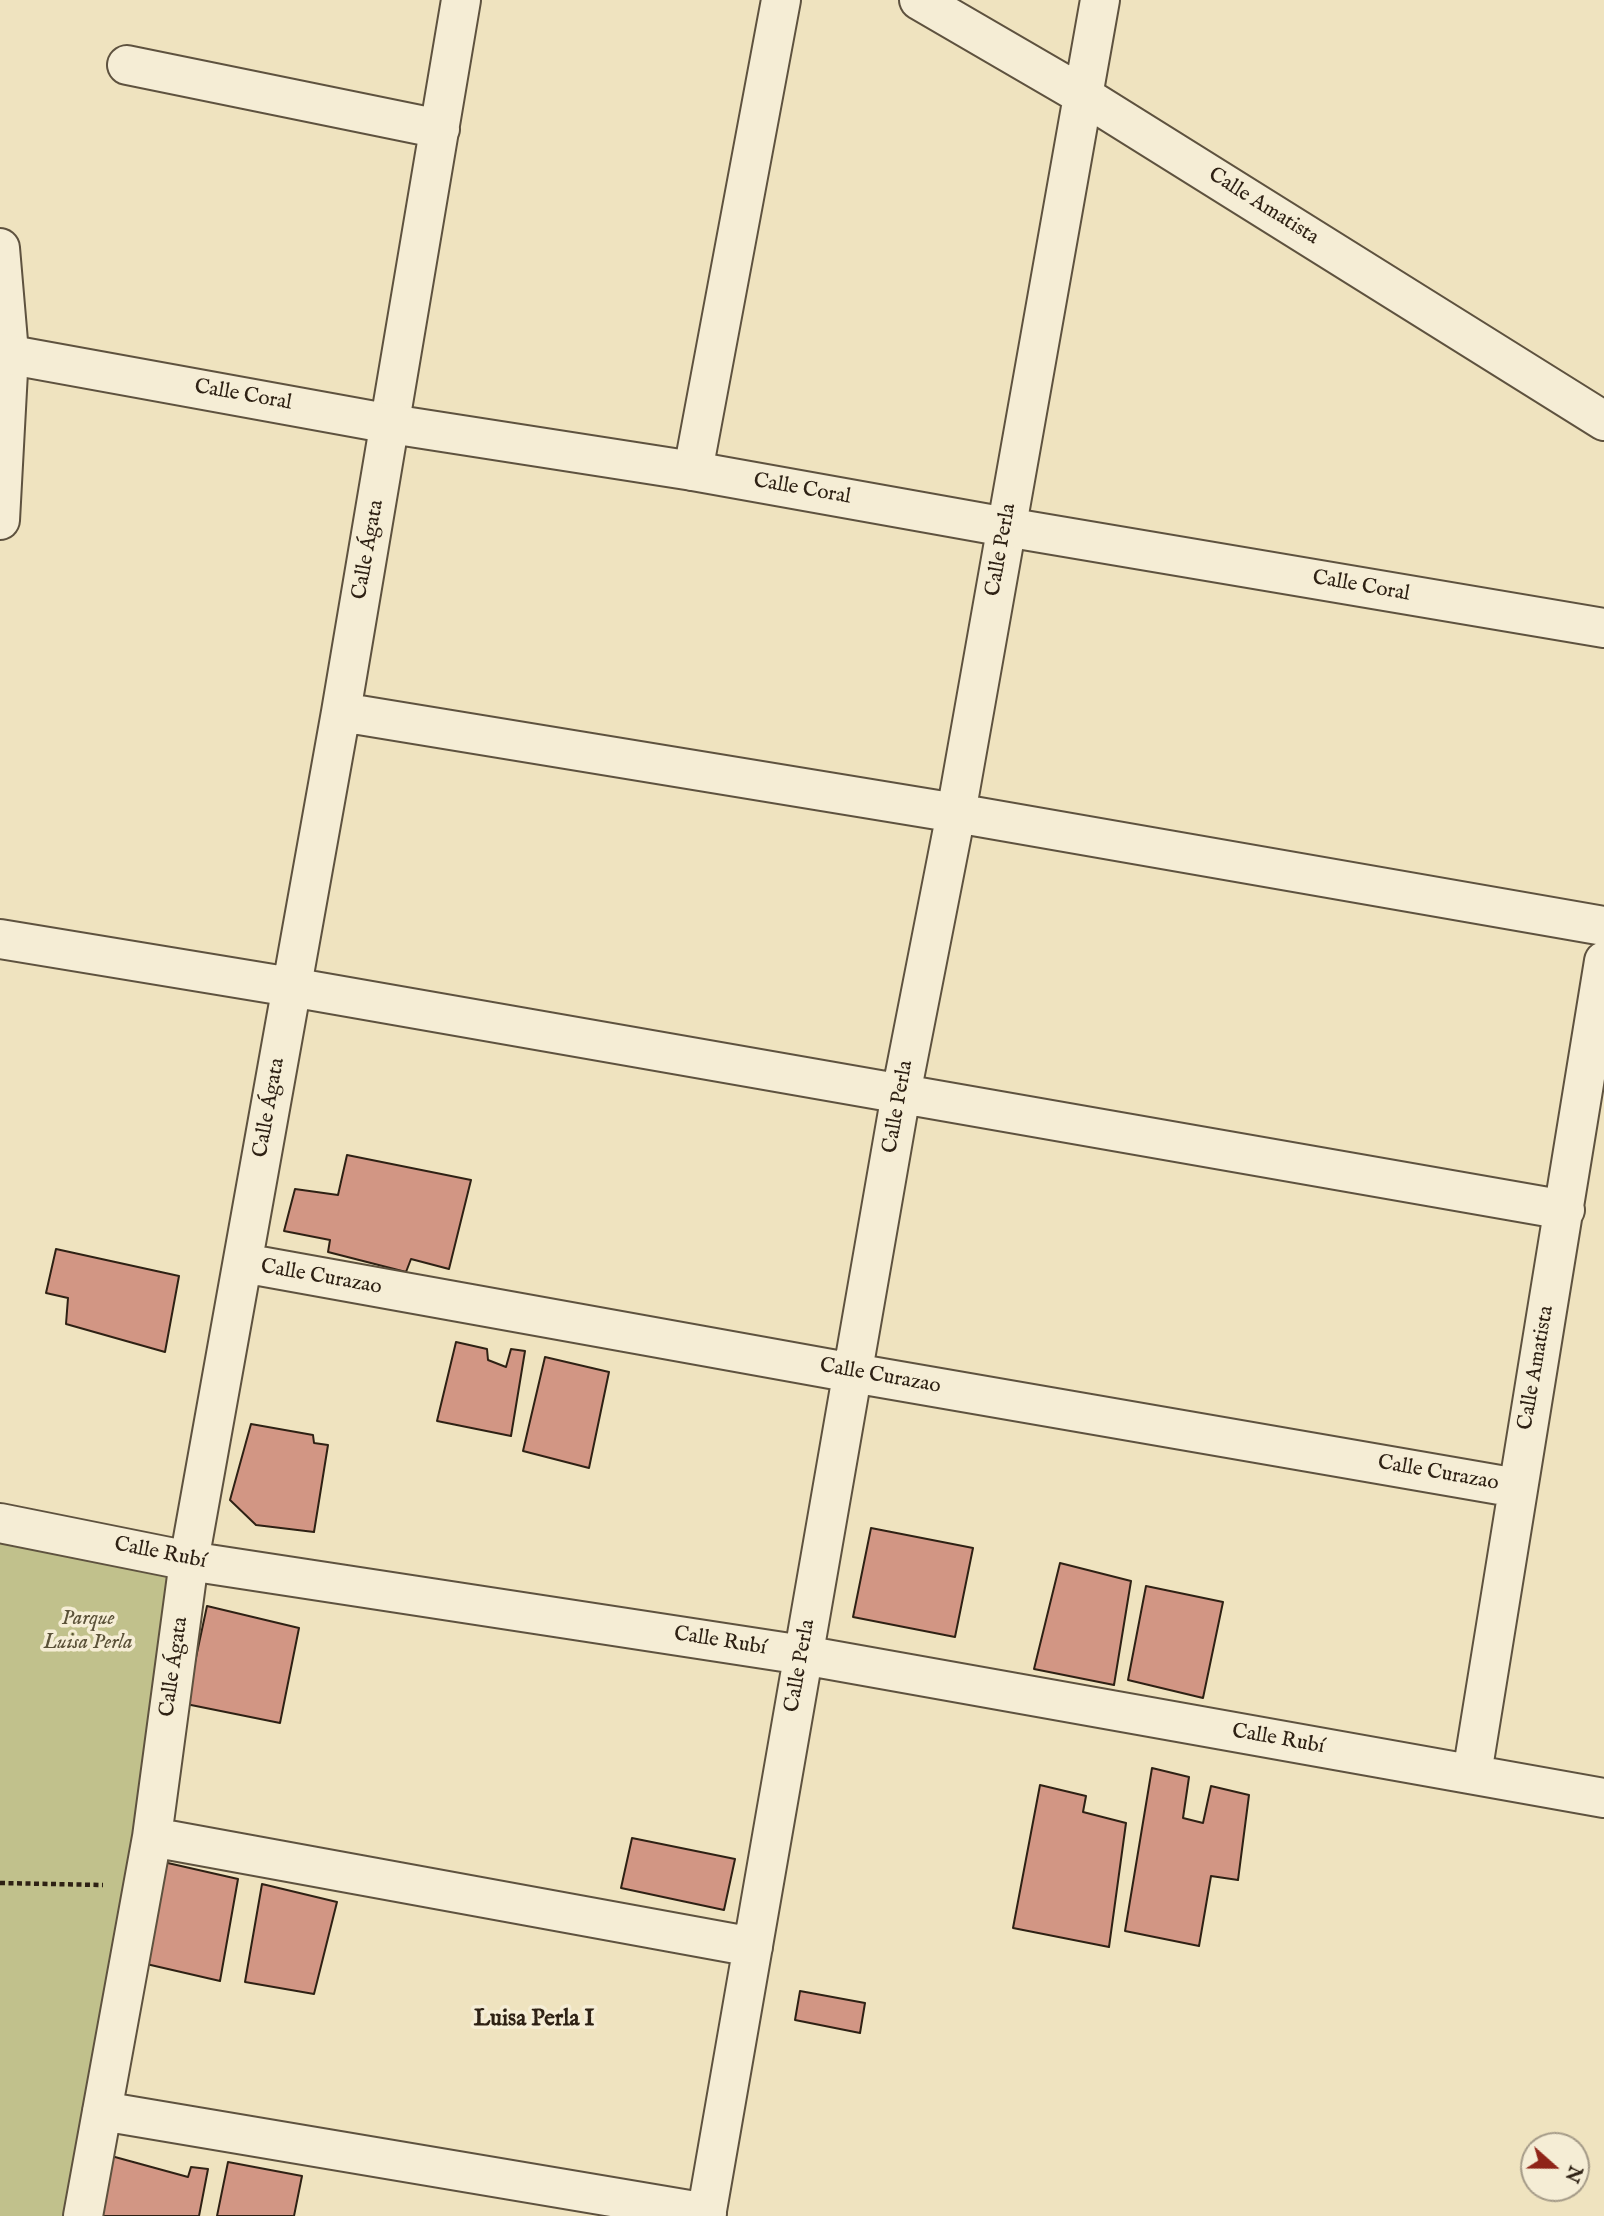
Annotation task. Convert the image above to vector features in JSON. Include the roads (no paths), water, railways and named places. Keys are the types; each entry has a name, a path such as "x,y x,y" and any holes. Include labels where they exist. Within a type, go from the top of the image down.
{"street":[{"name":"Calle Ágata","path":"83,2216 152,1837 189,1561 341,712 461,0"},
{"path":"694,471 781,0"},
{"name":"Calle Amatista","path":"919,0 1084,96 1604,421"},
{"name":"Calle Perla","path":"707,2214 901,1094 956,813 1100,0"},
{"path":"127,65 440,129"},
{"path":"0,248 5,353 0,520"},
{"name":"Calle Coral","path":"5,353 391,424 694,471 1006,527 1604,628"},
{"path":"341,712 956,813 1604,926"},
{"path":"0,939 291,987 1565,1210"},
{"name":"Calle Amatista","path":"1472,1774 1604,961"},
{"name":"Calle Curazao","path":"243,1264 1517,1488"},
{"name":"Calle Rubí","path":"0,1523 189,1561 803,1655 1604,1798"},
{"path":"152,1837 753,1947"},
{"path":"102,2111 707,2214"}],"district":[{"name":"Luisa Perla I","path":"534,2020"}],"park label":[{"name":"Parque Luisa Perla","path":"88,1632"}]}
